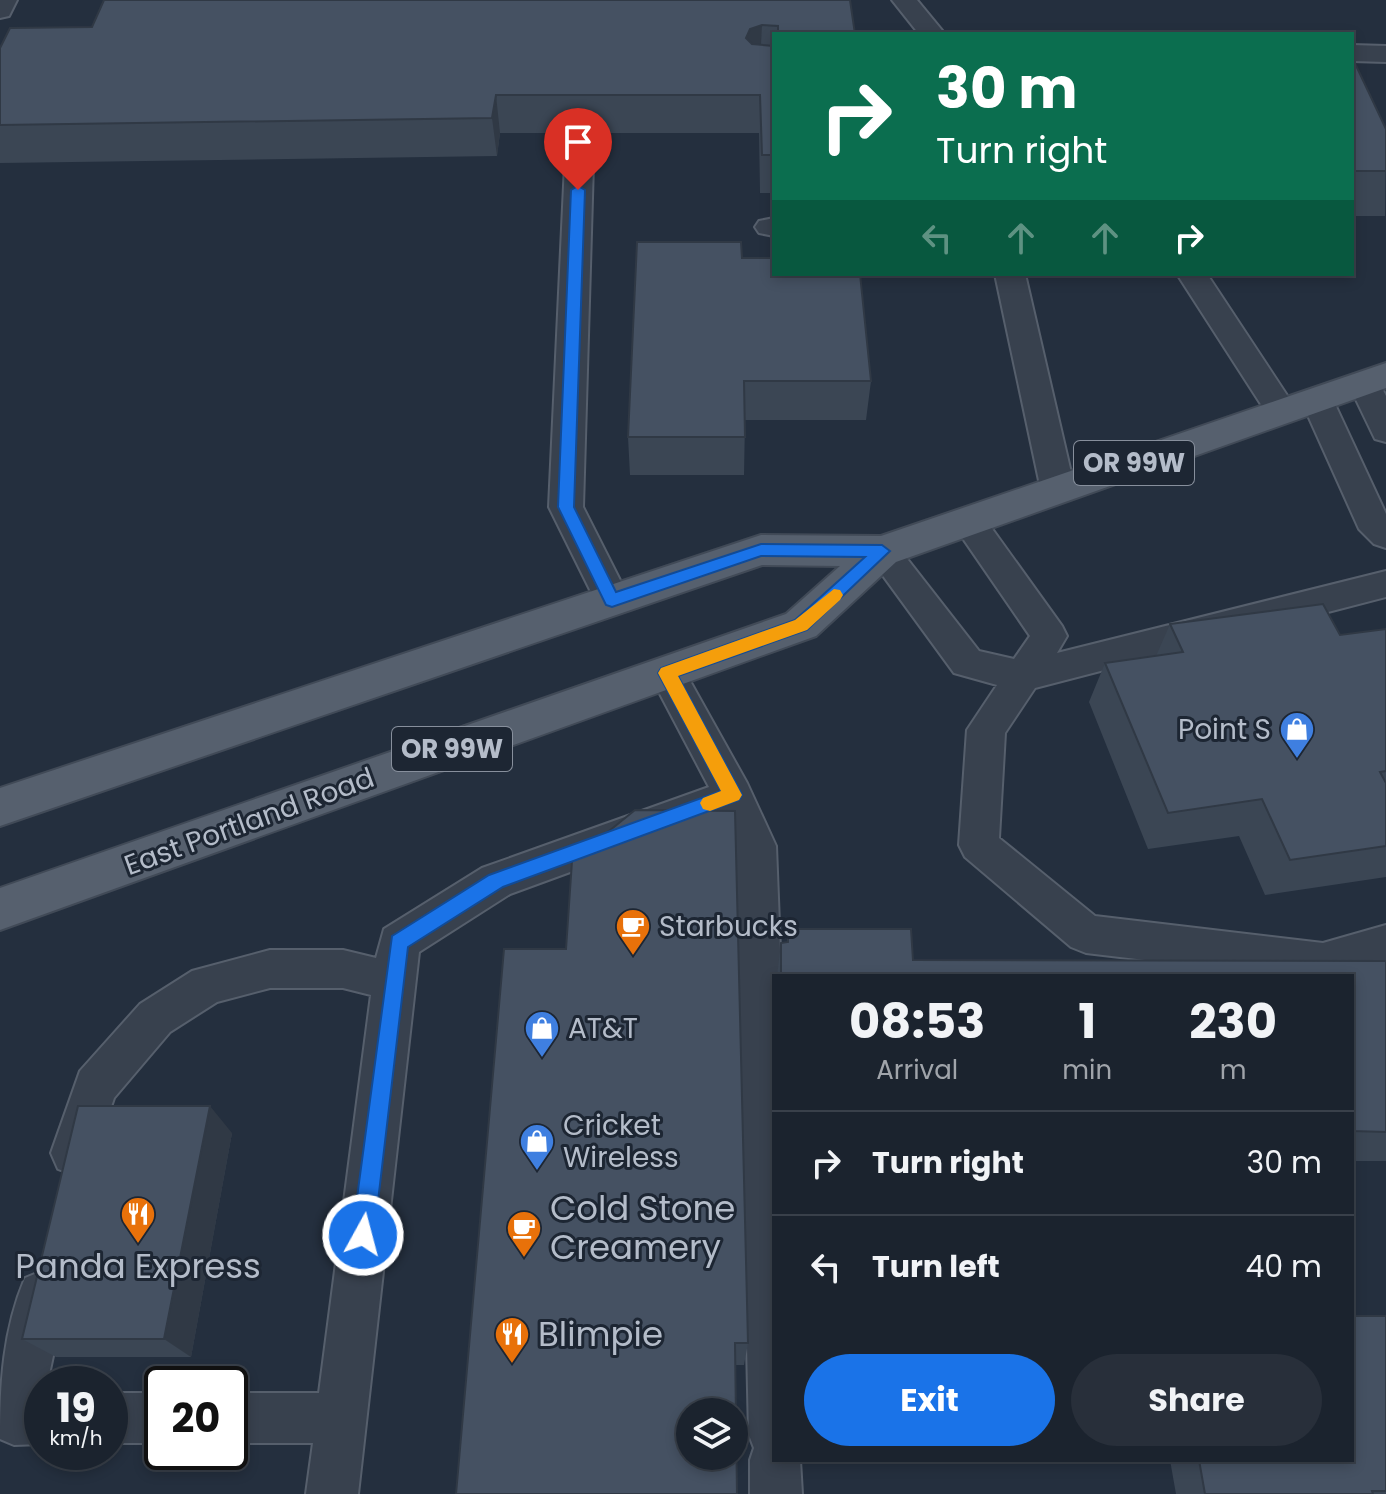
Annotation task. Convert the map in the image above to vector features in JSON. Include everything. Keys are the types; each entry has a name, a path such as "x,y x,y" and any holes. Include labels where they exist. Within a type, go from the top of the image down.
{"main road":[{"name":"East Portland Road","path":"0,807 761,550 882,551 1375,379"},
{"name":"East Portland Road","path":"0,909 801,625 882,551"}],"lane":[{"path":"0,11 5,0"},
{"path":"904,0 930,32"},
{"path":"1354,53 1385,56"},
{"path":"579,164 566,507 612,600"},
{"path":"1010,276 1058,490"},
{"path":"1194,276 1300,406 1371,520 1386,535"},
{"path":"1375,379 1386,431"},
{"path":"968,521 1049,636 986,730 979,845 1086,934 1323,962 1386,944"},
{"path":"882,551 967,663 1023,676 1386,584"},
{"path":"667,673 733,795 756,846 772,1370"},
{"path":"332,1494 399,942 496,881 733,795"},
{"path":"66,1191 76,1146 96,1086 155,1018 207,985 270,969 343,969 395,982"},
{"path":"26,1366 52,1252"},
{"path":"24,1376 14,1420 24,1420"},
{"path":"248,1418 341,1418"},
{"path":"775,1462 776,1494"}],"building":[{"path":"104,0 850,0 855,32 778,32 778,26 762,25 750,29 746,38 752,44 772,46 772,155 762,155 760,95 496,95 492,118 0,125 0,48 10,28 92,27"},
{"path":"1354,61 1386,129 1386,171 1354,171"},
{"path":"637,242 741,242 742,258 772,258 772,276 860,276 871,381 744,381 745,437 628,437"},
{"path":"1323,604 1340,635 1386,629 1386,771 1380,772 1386,783 1386,846 1290,860 1262,799 1168,813 1105,663 1183,652 1170,624"},
{"path":"635,810 735,811 748,1343 735,1343 736,1398 676,1398 676,1470 737,1470 737,1494 456,1494 504,949 566,949 572,861"},
{"path":"788,929 911,929 913,960 1386,961 1386,1132 1354,1131 1354,974 781,974 781,943 788,942"},
{"name":"Panda Express","path":"78,1106 210,1106 164,1339 22,1339"},
{"path":"1354,1316 1386,1316 1386,1491 1372,1491 1373,1494 1205,1494 1199,1462 1354,1462"}],"slow traffic":[{"path":"710,803 733,795 667,673 801,625 834,595"}],"place":[{"name":"Point S","path":"1297,760"},
{"name":"Starbucks","path":"633,957"},
{"name":"AT&T","path":"542,1059"},
{"name":"Cricket Wireless","path":"537,1172"},
{"name":"Panda Express","path":"138,1245"},
{"name":"Cold Stone Creamery","path":"524,1259"},
{"name":"Blimpie","path":"512,1365"}],"route":[{"path":"363,1235 399,942 496,881 733,795 667,673 801,625 882,551 761,550 612,600 566,507 578,190"}]}
